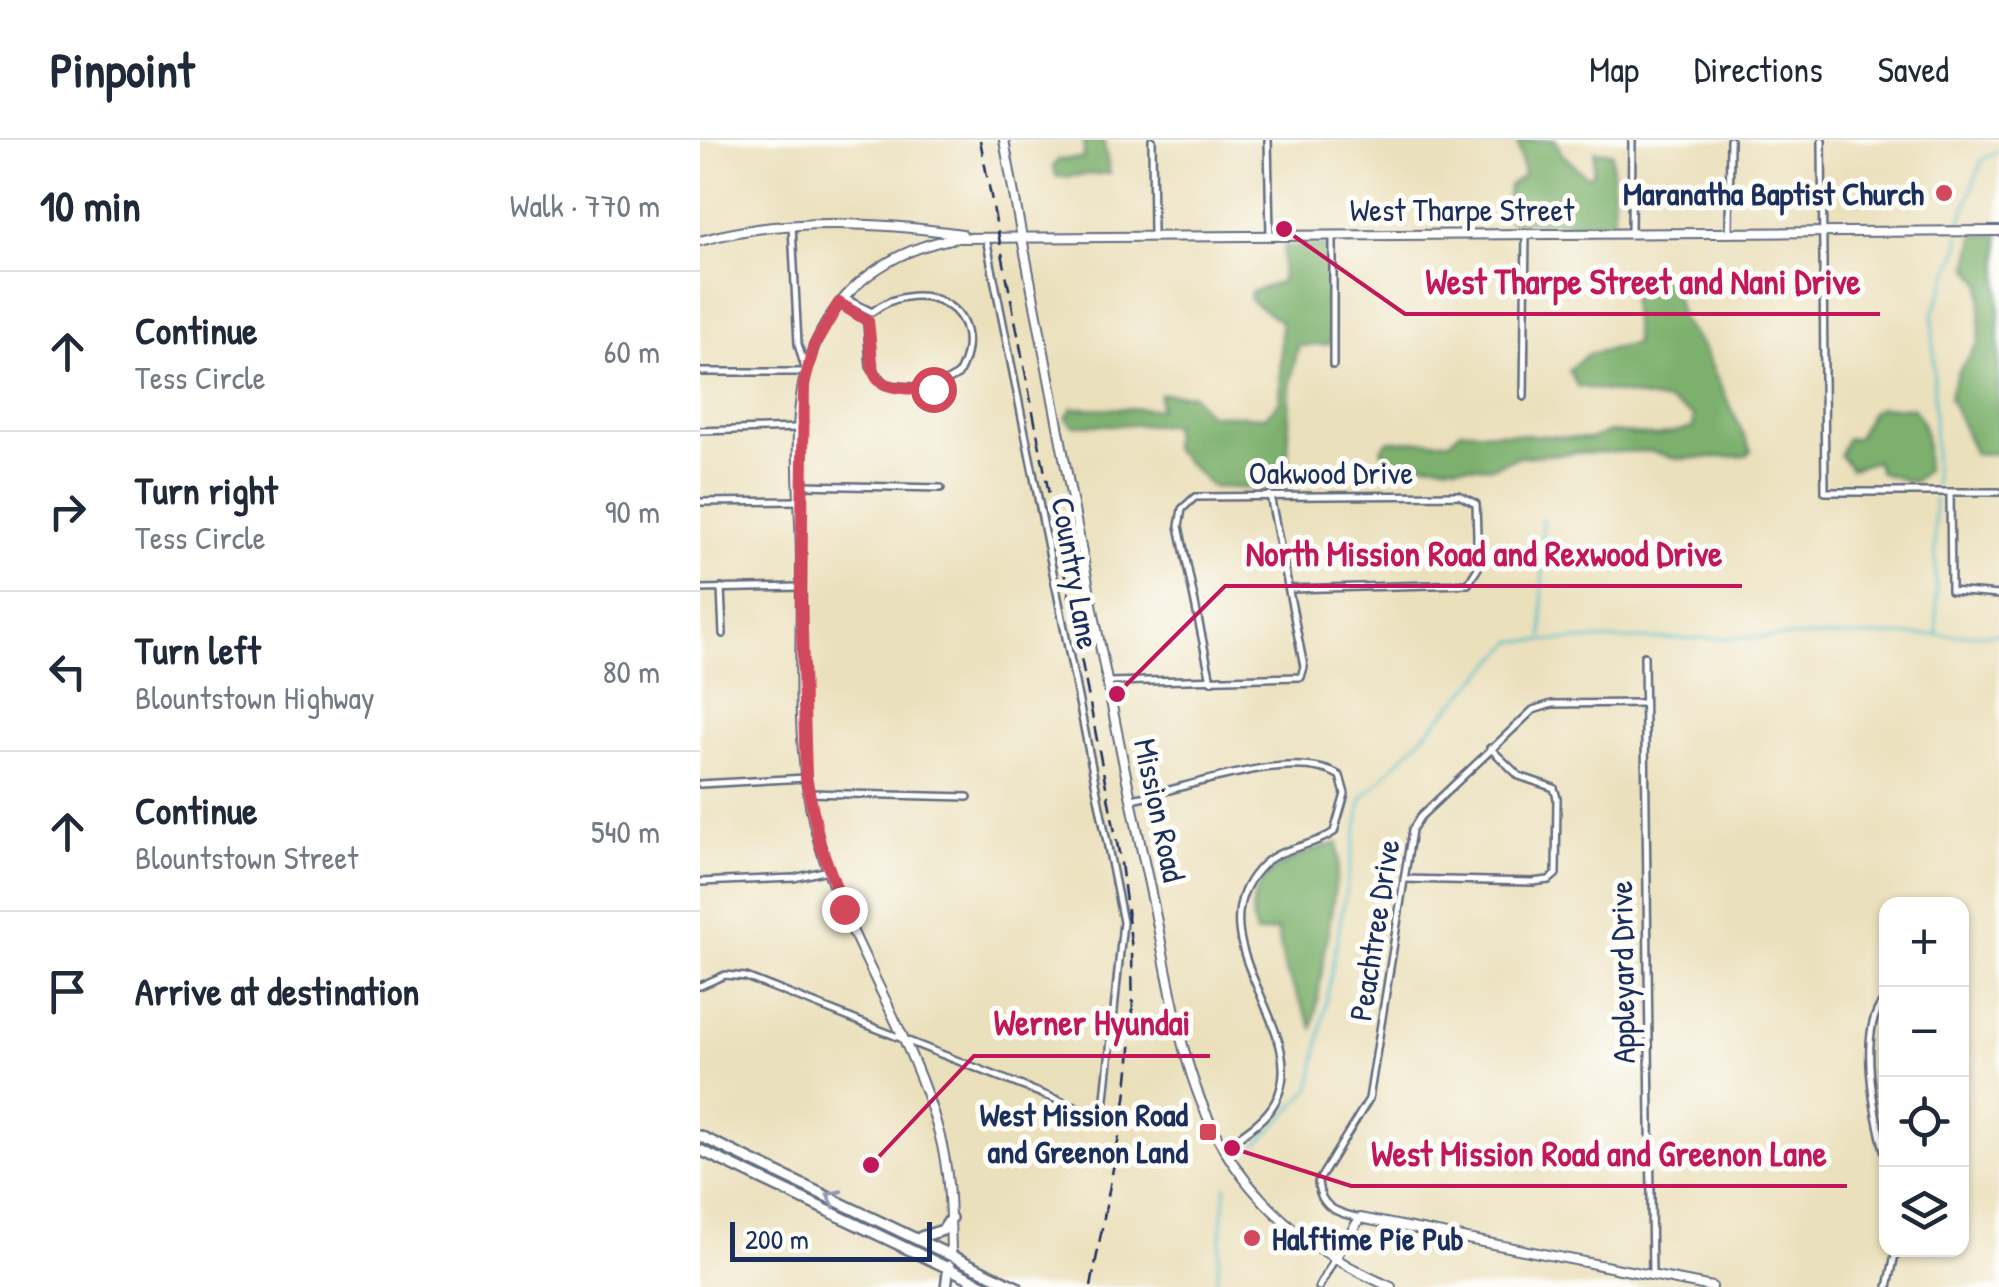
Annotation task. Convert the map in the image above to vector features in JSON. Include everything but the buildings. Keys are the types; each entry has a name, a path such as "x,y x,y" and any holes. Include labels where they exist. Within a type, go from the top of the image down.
{"main road":[{"name":"Mission Road","path":"1004,140 1131,799 1190,1071 1224,1148 1270,1208 1334,1260 1391,1287"},
{"path":"700,241 792,226 986,238"},
{"path":"904,230 918,246"},
{"name":"West Tharpe Street","path":"986,238 1999,230"},
{"path":"946,1287 952,1254 951,1218 939,1132 828,870 808,793 801,588 801,428 806,372 814,346 842,300 870,273 918,246 986,238"},
{"path":"700,1136 1017,1287"},
{"path":"711,1155 716,1144"},
{"path":"700,1150 988,1287"},
{"path":"917,1237 938,1233 951,1218"},
{"path":"1334,1260 1360,1218 1652,1282 1712,1287"}],"street":[{"path":"1152,140 1153,235"},
{"path":"1268,140 1270,235"},
{"path":"1632,140 1632,233"},
{"path":"1729,232 1730,140"},
{"path":"1822,140 1825,492 1999,492"},
{"path":"700,372 806,372 798,344 792,226"},
{"path":"1524,397 1526,234"},
{"path":"1333,235 1333,365"},
{"name":"Country Lane","path":"901,1038 1103,1118 1123,922 986,238"},
{"path":"842,300 863,313 869,324 870,368 886,385 933,389 947,384 961,369 963,324 949,303 936,298 897,298 863,313"},
{"path":"700,430 801,428"},
{"path":"801,485 941,488"},
{"path":"1950,492 1951,591 1999,595"},
{"name":"Oakwood Drive","path":"1211,682 1179,526 1180,513 1190,502 1208,495 1458,494 1474,500 1478,568 1472,582 1460,586 1288,589"},
{"path":"1108,682 1301,677 1304,667 1270,495"},
{"path":"700,502 801,501"},
{"path":"700,588 801,588"},
{"path":"722,588 723,634"},
{"name":"Appleyard Drive","path":"1644,656 1652,1282"},
{"name":"Peachtree Drive","path":"1360,1218 1329,1208 1320,1196 1318,1182 1369,1100 1416,823 1490,748 1541,706 1644,703"},
{"path":"1404,879 1532,882 1549,880 1556,874 1556,792 1546,782 1520,776 1490,748"},
{"path":"1131,799 1192,787 1247,769 1324,768 1340,776 1345,786 1334,832 1271,857 1245,891 1240,913 1243,943 1257,995 1282,1051 1284,1074 1272,1107 1224,1148"},
{"path":"700,784 806,778"},
{"path":"808,793 968,797"},
{"path":"700,882 794,878 828,870"},
{"path":"700,986 738,975 901,1038"},
{"path":"1879,1010 1872,1052 1873,1107 1879,1130"},
{"path":"1888,1287 1894,1257"},
{"path":"1319,1287 1334,1260"}],"green space":[{"path":"1084,140 1103,140 1110,173 1057,177 1053,167 1058,160 1084,158"},
{"path":"1517,140 1556,140 1561,153 1587,177 1593,173 1595,151 1612,153 1614,223 1509,221 1505,213 1509,186 1524,175"},
{"path":"1975,235 1999,235 1999,453 1975,454 1949,397 1958,372 1979,342 1982,284 1969,267"},
{"path":"1327,246 1330,344 1298,346 1290,387 1287,490 1212,487 1172,448 1173,425 1072,425 1066,418 1072,408 1159,409 1160,394 1192,394 1208,414 1265,417 1280,401 1281,322 1250,300 1251,292 1281,282 1284,247"},
{"path":"1671,277 1681,319 1703,348 1751,451 1746,456 1678,459 1649,451 1571,453 1518,457 1492,467 1387,461 1381,449 1388,441 1450,441 1461,430 1590,439 1610,432 1657,436 1693,428 1694,416 1669,402 1577,386 1569,370 1588,354 1635,344 1631,298 1640,280"},
{"path":"1880,407 1913,408 1922,422 1926,471 1913,482 1880,473 1876,461 1851,469 1840,455 1846,439 1857,438 1871,412"},
{"path":"1338,843 1339,861 1313,1028 1285,970 1277,930 1256,934 1254,897 1273,871 1287,862"}],"waterway":[{"path":"1959,226 1982,160 1999,151"},
{"path":"1935,486 1933,314 1960,245 1959,235"},
{"path":"1934,500 1937,633"},
{"path":"1542,518 1543,636"},
{"path":"1257,1145 1311,1088 1362,799 1514,641 1999,634"},
{"path":"1216,1287 1226,1186"}],"railway":[{"path":"980,140 1121,863 1132,949 1133,1029 1126,1099 1091,1287"}],"place":[{"name":"Maranatha Baptist Church","path":"1944,193"},
{"name":"West Tharpe Street and Nani Drive","path":"1284,229"},
{"name":"North Mission Road and Rexwood Drive","path":"1117,694"},
{"name":"West Mission Road and Greenon Land","path":"1208,1132"},
{"name":"West Mission Road and Greenon Lane","path":"1232,1148"},
{"name":"Werner Hyundai","path":"871,1165"},
{"name":"Halftime Pie Pub","path":"1252,1238"}],"route":[{"path":"844,909 814,823 804,758 801,428 806,372 814,346 839,303 868,321 869,360 876,378 893,388 933,389"}]}
